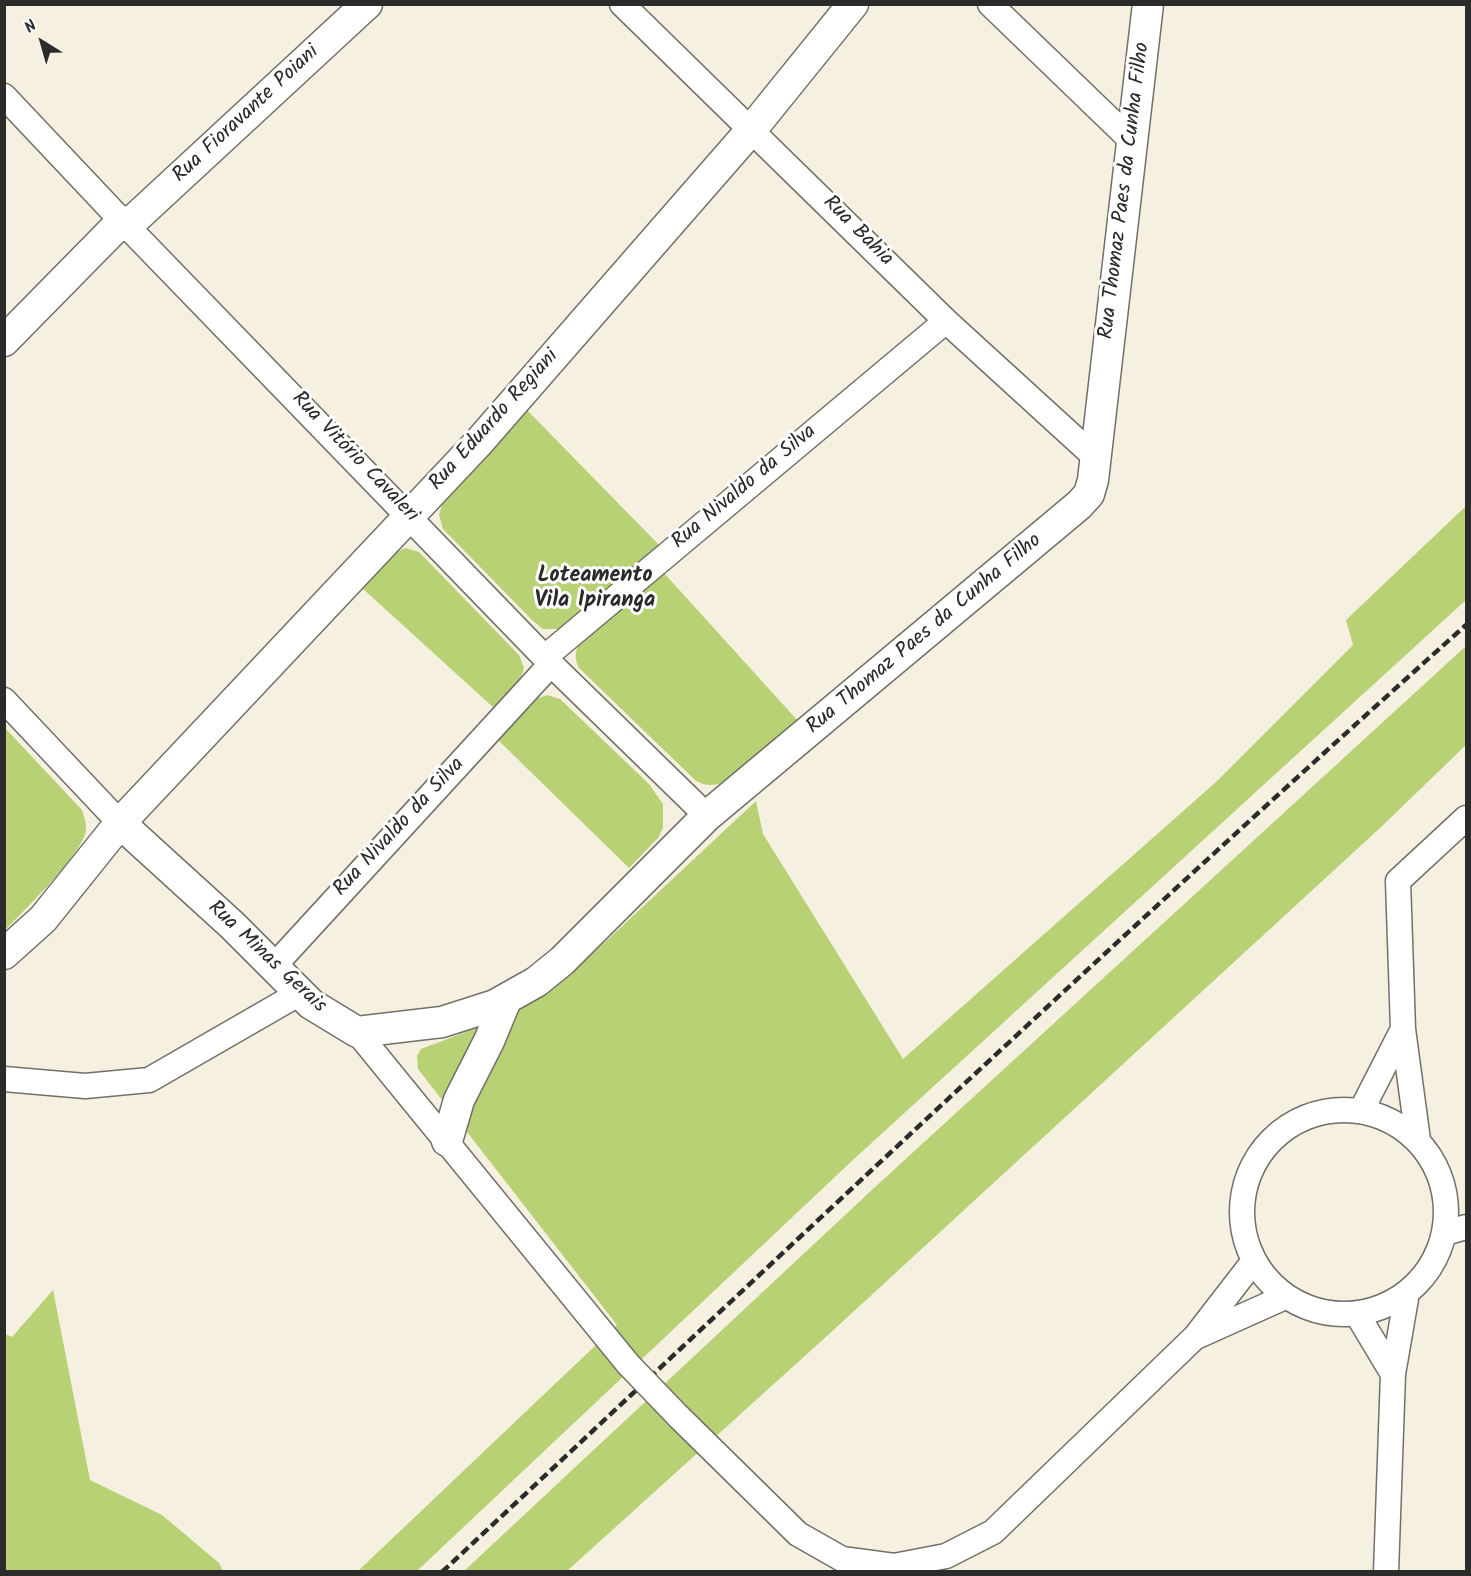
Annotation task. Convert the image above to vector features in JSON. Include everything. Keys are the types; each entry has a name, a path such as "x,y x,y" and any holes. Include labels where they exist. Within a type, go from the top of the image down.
{"street":[{"name":"Rua Fioravante Poiani","path":"4,340 124,224 367,4"},
{"name":"Rua Bahia","path":"622,4 946,321 1095,457"},
{"name":"Rua Eduardo Regiani","path":"120,823 479,442 752,129 853,4"},
{"path":"990,4 1131,140"},
{"name":"Rua Thomaz Paes da Cunha Filho","path":"357,1032 442,1022 506,1000 536,982 562,961 707,816 1079,506 1092,487 1148,4"},
{"name":"Rua Vitório Cavaleri","path":"4,96 124,224 409,515 548,661 707,816"},
{"name":"Rua Nivaldo da Silva","path":"274,966 548,661 946,321"},
{"name":"Rua Minas Gerais","path":"4,700 120,823 300,993 328,1015 357,1032 628,1364 798,1534 842,1559 894,1566 946,1556 993,1532 1196,1336"},
{"path":"1418,1140 1404,1029 1398,881 1467,818"},
{"path":"4,954 43,919 120,823"},
{"path":"4,1079 85,1086 149,1080 300,993"},
{"path":"447,1141 459,1100 489,1041 506,1000"},
{"path":"1361,1111 1404,1029"},
{"path":"1332,1111 1361,1111 1390,1120 1418,1140 1428,1153 1443,1183 1456,1230 1432,1266 1407,1293 1392,1303 1358,1314 1320,1312 1285,1297 1271,1285 1253,1262 1246,1244 1242,1206 1244,1188 1260,1153 1288,1127 1305,1118 1332,1111"},
{"path":"1443,1183 1467,1193"},
{"path":"1196,1336 1253,1262"},
{"path":"1386,1572 1393,1374 1407,1293"},
{"path":"1196,1336 1285,1297"},
{"path":"1358,1314 1393,1374"}],"green space":[{"path":"527,410 660,546 558,629 543,629 532,620 443,529 439,515 443,502"},
{"path":"1466,506 1466,600 854,1159 417,1571 357,1572 617,1325 418,1069 417,1056 421,1049 513,1014 544,995 573,972 756,801 763,834 903,1059 1216,782 1353,645 1346,620"},
{"path":"406,548 419,552 519,655 524,668 522,675 495,709 361,587 393,553"},
{"path":"663,572 798,721 724,782 713,785 696,781 579,668 576,661 576,652 580,642"},
{"path":"1466,646 1466,745 1380,828 828,1335 567,1571 463,1572 874,1188"},
{"path":"547,695 560,699 649,784 663,804 663,828 658,838 629,868 497,739 533,700"},
{"path":"5,728 82,810 86,827 79,847 70,859 5,930"},
{"path":"53,1290 90,1480 162,1515 219,1563 223,1571 5,1571 5,1334 12,1337"}],"railway":[{"path":"442,1572 1080,977 1466,625"}],"district":[{"name":"Loteamento Vila Ipiranga","path":"595,590"}]}
